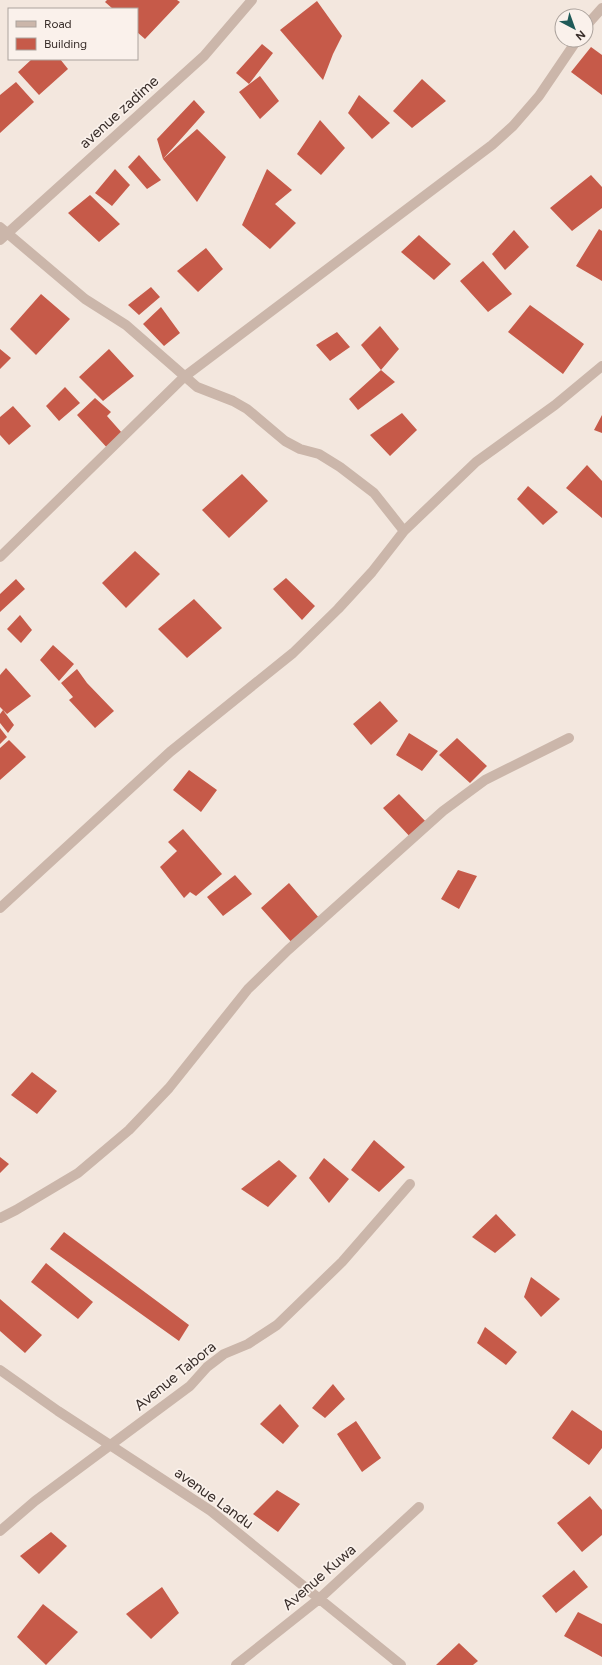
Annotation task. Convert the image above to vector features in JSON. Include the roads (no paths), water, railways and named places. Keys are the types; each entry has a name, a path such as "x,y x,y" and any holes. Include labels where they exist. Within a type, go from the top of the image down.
{"street":[{"name":"avenue zadime","path":"0,240 4,230 204,56 252,0"},
{"path":"594,17 602,8"},
{"path":"0,557 184,377 497,140 513,126 539,96 572,48"},
{"path":"4,230 85,299 126,325 197,387 233,401 247,410 285,441 300,449 319,454 340,467 374,493 404,532"},
{"path":"0,908 170,752 293,653 338,610 372,572 404,532 476,462 555,405 602,366"},
{"path":"0,1218 78,1173 129,1130 169,1088 248,990 288,950 444,811 485,780 569,738"},
{"name":"Avenue Tabora","path":"0,1531 35,1500 190,1386 207,1367 224,1354 248,1344 277,1325 342,1262 410,1184"},
{"name":"avenue Landu","path":"0,1370 110,1446 211,1511 401,1665"},
{"name":"Avenue Kuwa","path":"236,1665 319,1599 419,1507"}]}
